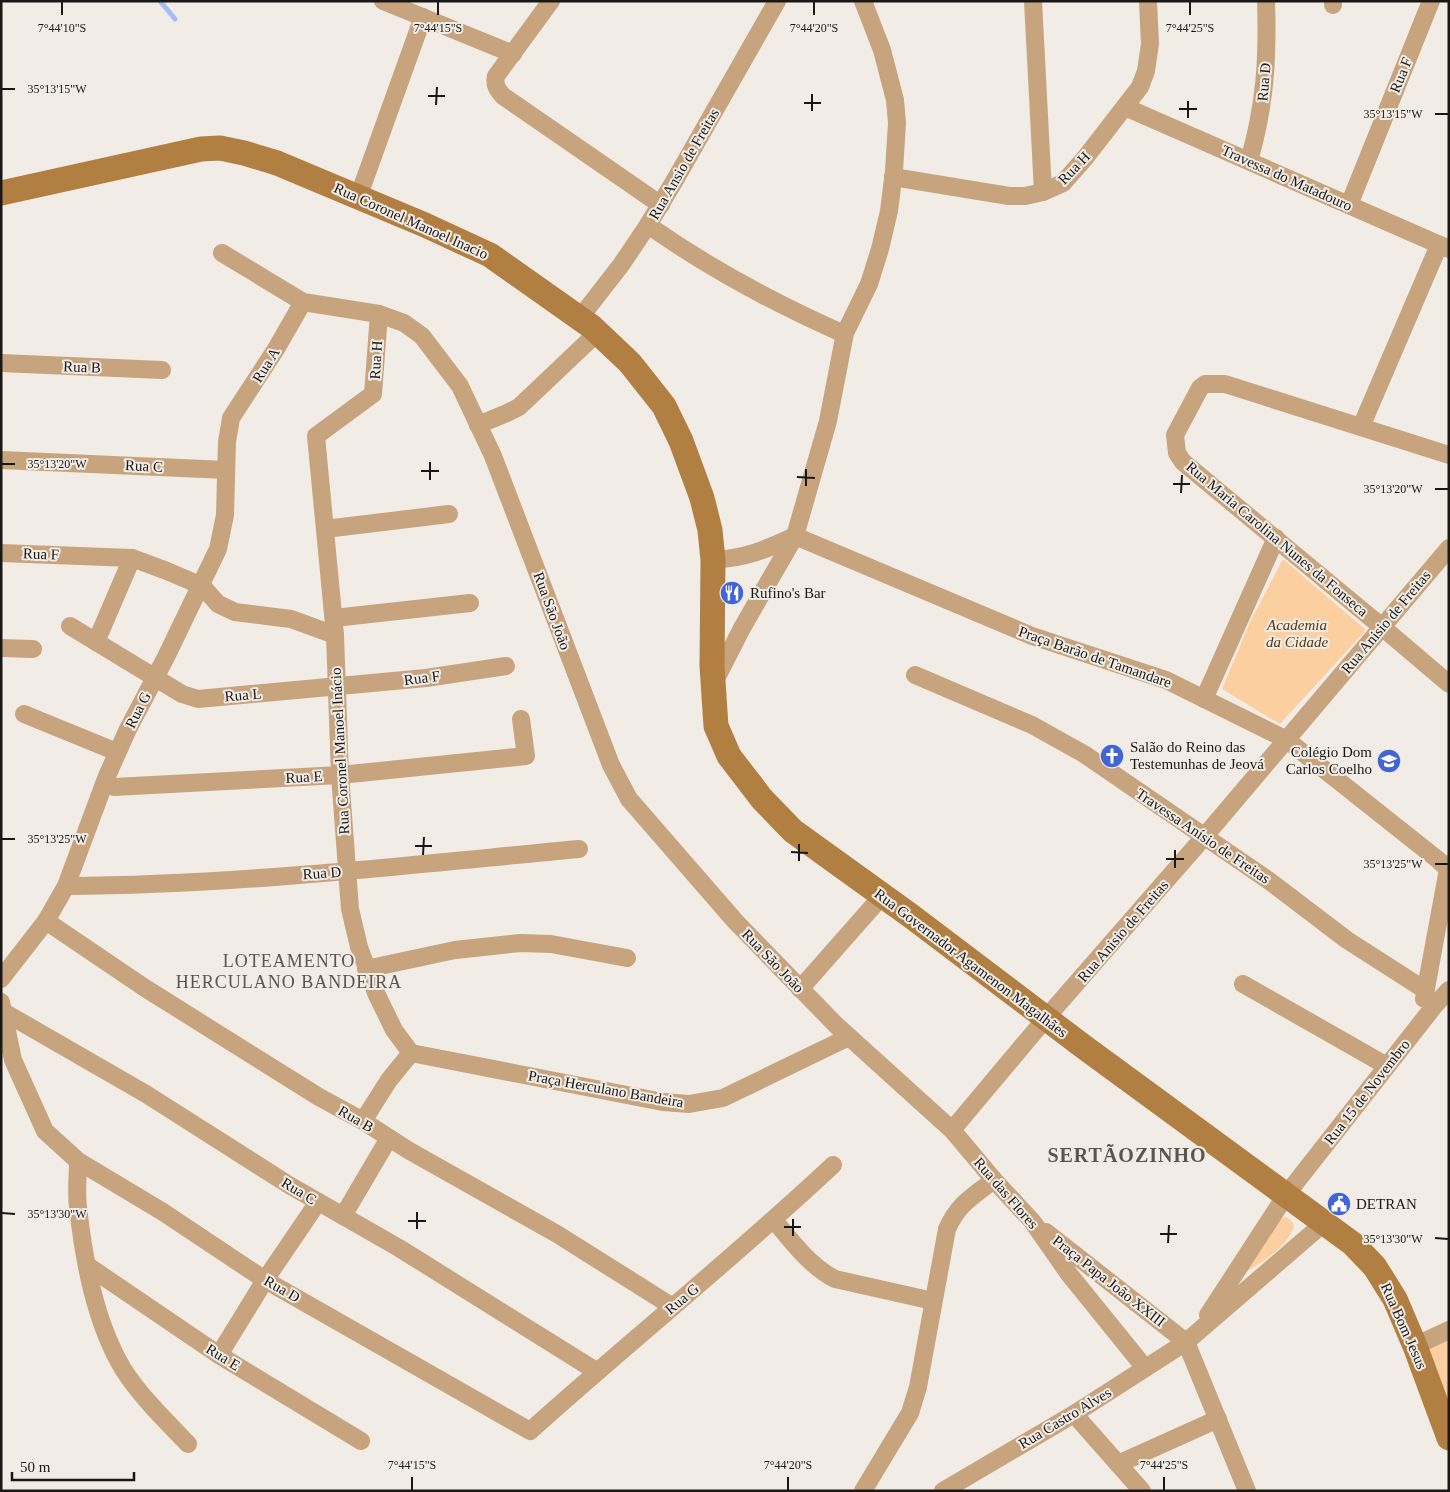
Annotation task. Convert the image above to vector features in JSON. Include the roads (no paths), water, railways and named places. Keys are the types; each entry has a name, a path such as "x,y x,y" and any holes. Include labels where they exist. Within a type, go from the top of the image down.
{"street":[{"path":"383,1 512,54"},
{"path":"551,1 496,76 497,88 503,96 602,162 661,205"},
{"name":"Rua Ansio de Freitas","path":"478,424 507,414 519,407 588,326 621,265 661,205 777,1"},
{"path":"712,688 742,628 794,536 828,421 844,334 869,284 889,211 897,123 895,100 882,50 863,1"},
{"path":"1032,1 1043,192"},
{"name":"Rua H","path":"893,177 1009,196 1025,196 1043,192 1063,183 1085,158 1140,87 1146,72 1150,44 1148,1"},
{"name":"Rua D","path":"1249,161 1258,128 1263,98 1266,53 1266,1"},
{"name":"Rua F","path":"1350,205 1431,1"},
{"path":"358,198 423,17"},
{"name":"Travessa do Matadouro","path":"1125,107 1444,247"},
{"name":"Rua Coronel Manoel Inacio","path":"1,193 201,149 220,148 277,163 425,225 490,255 588,326 630,363 664,406 681,440 702,498 710,530 713,560 712,688"},
{"path":"648,224 674,243 766,297 844,334"},
{"path":"1361,427 1444,247"},
{"name":"Rua São João","path":"222,253 302,302 379,314 404,323 422,336 460,386 478,424 530,552 611,765 629,799 735,921 800,989 849,1036"},
{"name":"Rua A","path":"229,427 232,418 276,349 302,302"},
{"name":"Rua H","path":"316,436 373,394 379,314"},
{"name":"Rua B","path":"1,364 162,370"},
{"name":"Rua Maria Carolina Nunes da Fonseca","path":"1449,455 1225,384 1205,384 1200,388 1176,435 1176,453 1183,462 1449,684"},
{"name":"Rua G","path":"1,979 46,920 66,886 117,752 202,586 218,549 225,515 229,427"},
{"name":"Rua Coronel Manoel Inácio","path":"316,436 334,626 340,775 350,909 359,947 376,994 394,1030 411,1053"},
{"name":"Rua C","path":"1,460 226,470"},
{"path":"325,529 449,514"},
{"path":"713,560 748,556 794,536"},
{"name":"Praça Barão de Tamandare","path":"794,536 1032,636 1166,680 1286,740 1448,866"},
{"path":"1204,699 1276,538"},
{"name":"Rua Anisio de Freitas","path":"952,1130 1449,548"},
{"name":"Rua F","path":"1,553 132,558 202,586"},
{"path":"96,642 132,558"},
{"path":"202,586 218,604 235,612 334,626 470,603"},
{"path":"70,626 154,678"},
{"path":"1,648 33,649"},
{"name":"Rua F","path":"337,686 426,678 506,666"},
{"name":"Travessa Anísio de Freitas","path":"915,675 1032,725 1084,754 1268,880 1347,940 1425,990"},
{"name":"Rua L","path":"154,678 182,694 198,698 337,686"},
{"name":"Rua Governador Agamenon Magalhães","path":"712,688 716,726 729,756 762,798 794,831 1286,1195"},
{"path":"24,714 117,752"},
{"name":"Rua E","path":"104,784 114,787 340,775 526,756 521,719"},
{"name":"Rua D","path":"66,886 157,883 347,871 578,848"},
{"path":"1419,1026 1448,866"},
{"path":"800,989 882,896"},
{"name":"Rua B","path":"46,920 146,988 319,1098 363,1121 389,1138 557,1234 673,1307"},
{"path":"366,969 456,950 520,943 551,944 627,958"},
{"path":"1243,984 1387,1066"},
{"name":"Rua 15 de Novembro","path":"1191,1337 1286,1195 1449,990"},
{"name":"Rua D","path":"2,1006 14,1060 45,1131 78,1161 163,1212 265,1280 530,1431"},
{"name":"Rua C","path":"2,1006 318,1202 399,1248 596,1371"},
{"name":"Praça Herculano Bandeira","path":"411,1053 663,1102 689,1104 709,1102 723,1098 849,1036"},
{"name":"Rua das Flores","path":"849,1036 952,1130 1032,1221 1068,1274 1145,1368"},
{"path":"363,1121 388,1080 411,1053"},
{"path":"343,1216 389,1138"},
{"path":"78,1161 78,1206 88,1266 95,1302 108,1338 123,1368 144,1398 188,1444"},
{"name":"Rua G","path":"530,1431 596,1371 774,1220 832,1165"},
{"path":"863,1491 910,1413 918,1387 947,1229 954,1214 961,1205 994,1180"},
{"name":"Rua Bom Jesus","path":"1286,1195 1353,1244 1375,1267 1395,1299 1415,1346 1449,1438"},
{"path":"219,1356 265,1280 318,1202"},
{"path":"774,1220 822,1273 835,1279 933,1301"},
{"name":"Praça Papa João XXIII","path":"1032,1221 1191,1337"},
{"name":"Rua Castro Alves","path":"943,1491 1074,1414 1191,1337 1324,1223"},
{"name":"Rua E","path":"88,1266 219,1356 361,1441"},
{"path":"1415,1346 1449,1330"},
{"path":"1191,1337 1218,1417 1247,1491"},
{"path":"1074,1414 1142,1491"},
{"path":"1118,1464 1218,1417"}],"waterway":[{"path":"160,1 175,19"}],"place":[{"name":"Rufino's Bar","path":"732,593"},
{"name":"Salão do Reino das Testemunhas de Jeová","path":"1112,756"},
{"name":"Colégio Dom Carlos Coelho","path":"1389,761"},
{"name":"DETRAN","path":"1339,1204"}],"district":[{"name":"LOTEAMENTO HERCULANO BANDEIRA","path":"289,971"},
{"name":"SERTÃOZINHO","path":"1127,1155"}],"park label":[{"name":"Academia da Cidade","path":"1297,634"}]}
